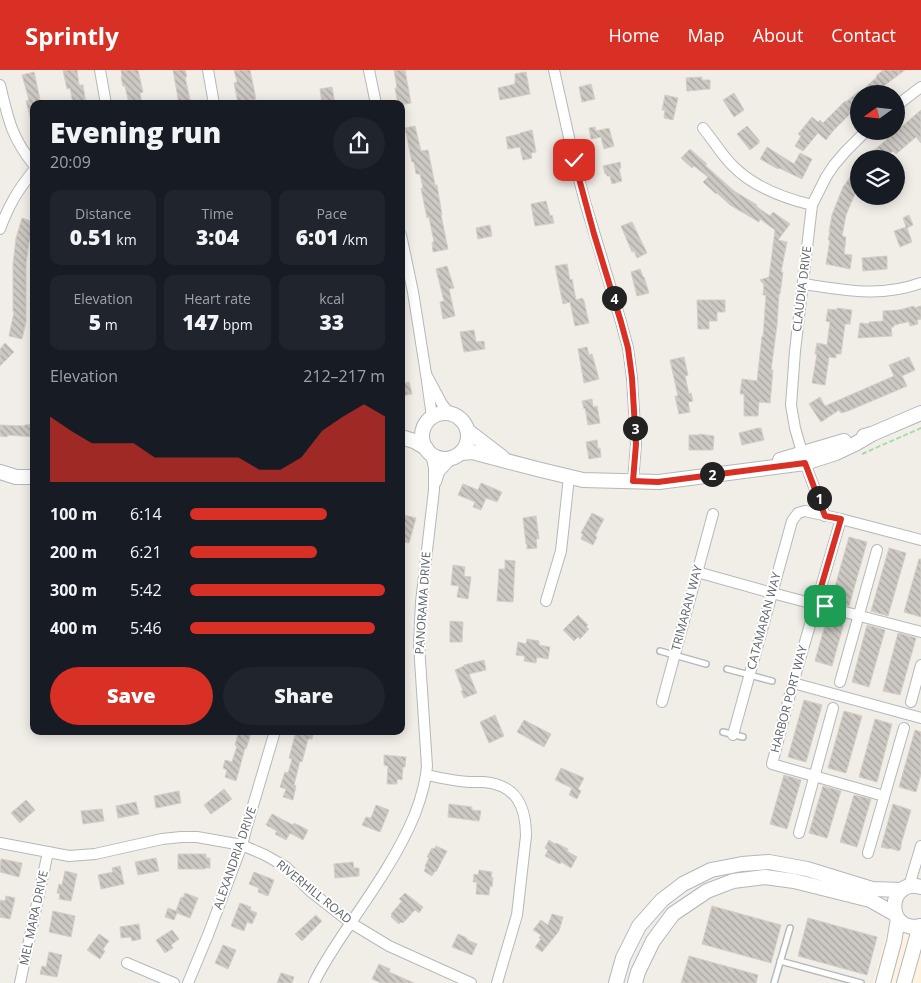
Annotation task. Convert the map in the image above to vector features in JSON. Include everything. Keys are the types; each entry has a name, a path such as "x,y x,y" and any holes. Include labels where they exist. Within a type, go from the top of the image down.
{"main road":[{"path":"405,430 428,422 438,414 449,413 458,416 465,423 468,432 467,443 457,455"},
{"path":"405,438 414,441 437,457 445,459 472,452 569,478 658,482 751,469 772,468 803,458 836,453 872,434 921,413"},
{"path":"428,422 422,434 423,442 429,451"},
{"path":"468,432 507,461"},
{"path":"0,471 14,467 30,467"},
{"path":"0,471 16,477 30,477"},
{"path":"616,983 622,958 640,926 662,900 683,884 711,870 742,864 769,862 808,869 872,889 910,888"},
{"path":"635,983 653,940 673,914 708,891 733,881 765,877 794,881 870,900 897,916"},
{"path":"904,983 920,926 904,924 894,912 894,904 896,896 910,888"},
{"path":"883,983 894,942 897,916"},
{"path":"643,983 642,974 645,958"}],"street":[{"path":"100,70 105,100"},
{"path":"208,70 213,100"},
{"path":"369,70 375,100"},
{"path":"554,70 583,194 628,348 636,444 633,481"},
{"path":"0,85 13,132 30,160"},
{"path":"905,99 921,86"},
{"path":"703,128 731,164 755,184 780,195 812,205"},
{"name":"CLAUDIA DRIVE","path":"825,516 803,458 795,428 791,405 795,351 812,205 834,165 856,140"},
{"path":"0,229 13,198 30,175"},
{"path":"405,254 431,404 428,422"},
{"path":"803,284 874,292 903,289 921,283"},
{"path":"426,374 449,413"},
{"name":"PANORAMA DRIVE","path":"314,983 330,953 383,873 408,829 422,796 426,776 426,741 419,663 419,632 434,490 434,468 429,451"},
{"name":"PANORAMA DRIVE","path":"434,490 439,472 457,455"},
{"path":"546,601 561,550 569,478"},
{"name":"CATAMARAN WAY","path":"733,735 792,521 795,515 806,511 825,516"},
{"name":"TRIMARAN WAY","path":"662,702 713,514"},
{"path":"825,516 921,540"},
{"name":"HARBOR PORT WAY","path":"814,776 772,764 793,683 841,519"},
{"path":"840,682 877,550"},
{"path":"697,572 921,632"},
{"path":"911,702 921,666"},
{"path":"793,683 921,718"},
{"path":"799,833 833,708"},
{"path":"868,853 904,728"},
{"name":"ALEXANDRIA DRIVE","path":"188,983 242,845 274,735"},
{"path":"426,776 467,782 486,782 500,786 512,793 519,800 523,809 526,836 516,916 497,983"},
{"path":"814,776 884,796"},
{"name":"RIVERHILL ROAD","path":"0,843 69,856 86,856 187,836 242,845 272,858 351,923 389,946 471,983"},
{"path":"910,888 921,846"},
{"name":"MEL MARA DRIVE","path":"20,983 48,852"},
{"path":"127,963 174,983"}],"lane":[{"path":"660,651 706,664"},
{"path":"727,669 772,681"},
{"path":"774,983 790,928"},
{"path":"780,961 862,983"}],"shaded area":[{"path":"890,920 921,930 921,983 873,983"}],"building":[{"path":"63,70 77,70 79,85 83,85 85,100 72,100 70,88 67,89"},
{"path":"121,70 138,70 143,92 140,93 141,100 128,100"},
{"path":"173,70 185,70 190,100 178,100"},
{"path":"234,70 250,70 256,99 237,100 234,83 237,82"},
{"path":"394,70 405,70 411,103 405,104 405,100 397,100 395,88 397,88"},
{"path":"883,70 905,70 885,85 868,85"},
{"path":"34,72 40,100 30,100 30,116 26,101 29,100 22,75"},
{"path":"526,72 530,94 500,100 498,88 515,84 515,74"},
{"path":"702,77 702,80 710,80 710,89 687,91 686,78"},
{"path":"591,84 595,99 582,102 579,87"},
{"path":"332,87 334,100 321,100 320,89"},
{"path":"734,93 744,110 734,117 723,100"},
{"path":"665,95 678,98 673,120 664,118 665,110 662,110"},
{"path":"850,99 850,114 826,140 818,133 803,151 795,146 801,136 798,134 812,117 818,122 820,120 823,123"},
{"path":"921,110 921,143 916,137 901,150 874,150 886,140 905,140 905,124"},
{"path":"415,126 421,151 428,150 435,185 437,185 448,249 433,252 432,242 434,242 429,217 427,218 420,174 416,174 414,162 412,162 405,128"},
{"path":"747,126 759,140 759,143 750,150 737,134"},
{"path":"595,127 596,131 609,128 614,146 604,149 601,137 591,139 589,128"},
{"path":"532,130 536,152 531,153 532,158 523,160 520,147 508,149 506,137"},
{"path":"767,147 794,164 800,153 812,159 802,179 760,159"},
{"path":"690,149 734,191 757,205 770,216 773,212 790,224 778,240 787,242 781,272 783,272 771,370 773,370 770,403 759,402 758,416 744,416 744,394 740,394 742,379 757,381 766,295 763,295 764,285 760,280 769,277 775,230 760,219 759,222 730,205 703,182 708,177 694,166 692,168 681,158"},
{"path":"620,162 621,168 619,169 622,181 612,184 610,176 605,174 603,166"},
{"path":"850,177 850,205 846,215 842,236 846,237 844,254 852,255 850,269 826,264 832,215 843,187"},
{"path":"546,201 554,223 535,226 531,204"},
{"path":"909,215 913,225 907,228 912,242 900,247 894,231 906,227 903,218"},
{"path":"22,218 30,221 30,239 26,264 26,322 22,339 9,336 14,312 13,264 16,238"},
{"path":"632,222 647,253 637,258 634,251 632,252 621,226"},
{"path":"490,225 492,236 478,239 476,228"},
{"path":"887,256 887,269 863,271 862,258"},
{"path":"567,264 576,300 582,298 584,301 589,323 575,326 570,302 563,304 555,266"},
{"path":"447,266 454,288 449,289 455,316 443,319 440,302 444,301 436,269"},
{"path":"640,269 649,293 637,296 631,272"},
{"path":"697,300 725,300 725,312 717,312 717,321 709,321 709,329 698,329"},
{"path":"914,306 914,308 921,306 921,319 917,320 918,324 910,326 909,322 907,322 894,325 894,327 891,327 892,336 858,338 860,323 869,324 869,322 883,321 883,311 899,310"},
{"path":"837,308 852,310 850,324 845,324 841,354 836,354 836,358 829,357 825,385 812,383 817,343 827,345 830,322 826,321 828,309 837,310"},
{"path":"474,330 476,342 484,341 485,349 464,352 460,332"},
{"path":"5,343 14,352 0,366 0,349"},
{"path":"587,347 589,355 592,354 599,379 584,383 578,349"},
{"path":"684,357 688,375 685,376 689,394 691,393 693,401 688,402 690,412 679,414 675,396 678,396 670,360"},
{"path":"909,357 915,370 902,376 907,386 848,411 841,413 839,410 821,422 809,404 820,397 825,406 894,376 889,365"},
{"path":"409,382 412,394 405,395 405,383"},
{"path":"592,399 593,407 597,406 600,423 588,425 582,401"},
{"path":"30,424 30,437 0,436 0,425"},
{"path":"761,428 764,440 742,445 739,433"},
{"path":"689,435 714,436 713,450 689,450"},
{"path":"597,440 601,457 589,459 586,442"},
{"path":"481,483 502,492 497,502 486,498 481,510 473,507 475,502 458,495 463,484 478,490"},
{"path":"592,513 604,519 595,536 597,537 593,545 581,539 583,534 581,533"},
{"path":"405,515 416,518 409,543 405,542"},
{"path":"536,516 539,539 536,539 537,548 527,549 523,518"},
{"path":"849,537 867,542 849,606 831,601"},
{"path":"889,548 906,553 888,616 871,611"},
{"path":"919,559 921,559 921,617 904,612"},
{"path":"505,560 515,561 513,602 497,601 499,569 505,569"},
{"path":"453,565 465,567 464,576 471,577 468,599 457,597 459,586 451,585"},
{"path":"578,615 588,625 586,627 589,629 580,639 578,637 574,641 563,630"},
{"path":"828,615 845,619 832,666 815,661"},
{"path":"450,621 463,622 462,642 450,642"},
{"path":"867,625 885,630 869,687 852,682"},
{"path":"898,633 916,638 900,695 883,691"},
{"path":"527,639 539,641 539,645 550,647 548,659 537,657 536,663 524,661 525,656 516,655 518,642 526,644"},
{"path":"484,660 486,670 469,674 477,693 464,698 455,670 464,665"},
{"path":"804,700 822,705 806,762 788,757"},
{"path":"844,711 862,716 846,773 828,768"},
{"path":"495,715 504,736 489,743 480,722"},
{"path":"875,719 892,724 877,782 859,777"},
{"path":"524,720 551,734 544,747 517,732"},
{"path":"915,730 921,732 921,774 916,792 899,787"},
{"path":"238,735 250,735 236,781 225,777 227,770 223,768 225,760 232,762 237,746 235,745"},
{"path":"295,735 313,735 312,739 308,739 302,762 300,761 294,785 296,786 293,800 283,797 286,789 280,787 285,772 288,773 292,759 289,758"},
{"path":"384,755 406,757 402,780 397,779 397,784 387,784 388,766 384,765"},
{"path":"561,768 584,778 578,789 581,791 577,799 569,795 572,788 555,780"},
{"path":"784,775 801,780 787,829 770,824"},
{"path":"823,786 841,791 827,838 809,833"},
{"path":"224,789 232,799 211,814 204,805"},
{"path":"179,791 181,803 156,808 154,796"},
{"path":"854,795 871,799 857,847 840,842"},
{"path":"26,800 35,810 20,823 11,813"},
{"path":"136,802 139,814 118,818 116,806"},
{"path":"449,804 472,807 472,810 481,811 479,821 448,817"},
{"path":"893,804 911,810 899,851 881,847"},
{"path":"376,805 389,810 380,832 362,825 366,817 371,818"},
{"path":"102,809 104,821 83,824 81,811"},
{"path":"272,814 293,825 294,823 308,830 303,840 290,833 286,840 275,834 277,831 266,825"},
{"path":"549,840 568,849 567,851 577,857 571,868 545,856 548,850 545,848"},
{"path":"436,846 447,851 432,876 424,871 429,858 427,857 432,848 434,849"},
{"path":"178,854 206,854 206,858 210,858 210,868 178,869"},
{"path":"156,858 159,871 138,875 135,862"},
{"path":"1,859 22,863 19,877 0,872"},
{"path":"353,862 354,868 359,868 359,876 335,878 334,864"},
{"path":"120,866 124,884 101,889 98,875 113,872 112,868"},
{"path":"479,870 492,872 492,887 490,886 489,895 476,894 477,882 473,882 474,874 478,875"},
{"path":"65,871 77,874 71,901 59,899 60,894 57,893 59,884 62,885"},
{"path":"254,872 274,880 268,896 258,892 259,888 249,884"},
{"path":"185,893 198,898 190,918 177,913 174,920 165,917 168,908 176,911 181,897 183,898"},
{"path":"405,893 423,907 419,913 415,910 403,923 399,924 391,917 391,914 402,901 399,899"},
{"path":"6,896 15,898 10,919 0,917 0,900 5,901"},
{"path":"240,903 251,907 250,910 257,913 252,924 247,922 244,931 231,926"},
{"path":"712,906 781,925 771,963 702,944"},
{"path":"53,911 75,916 71,937 49,932"},
{"path":"552,914 563,917 559,931 542,952 535,947 541,939 539,938 541,935 533,930 541,920 548,925"},
{"path":"316,915 322,921 302,941 295,934"},
{"path":"808,918 877,937 867,975 798,956"},
{"path":"139,924 141,939 132,941 131,937 121,938 120,927"},
{"path":"172,930 179,939 171,945 173,948 165,953 156,940"},
{"path":"99,934 109,941 103,949 105,951 100,959 87,950"},
{"path":"458,934 477,944 472,955 452,947"},
{"path":"223,945 236,950 228,969 215,963"},
{"path":"49,952 62,955 57,977 40,974 42,966 46,967"},
{"path":"689,956 758,975 756,983 681,983"},
{"path":"379,964 390,969 389,972 414,983 381,983 372,979"},
{"path":"281,973 294,977 292,983 277,983"}],"route":[{"path":"574,160 628,348 636,444 633,481 658,482 805,463 825,516 841,519 816,604 825,606"}]}
